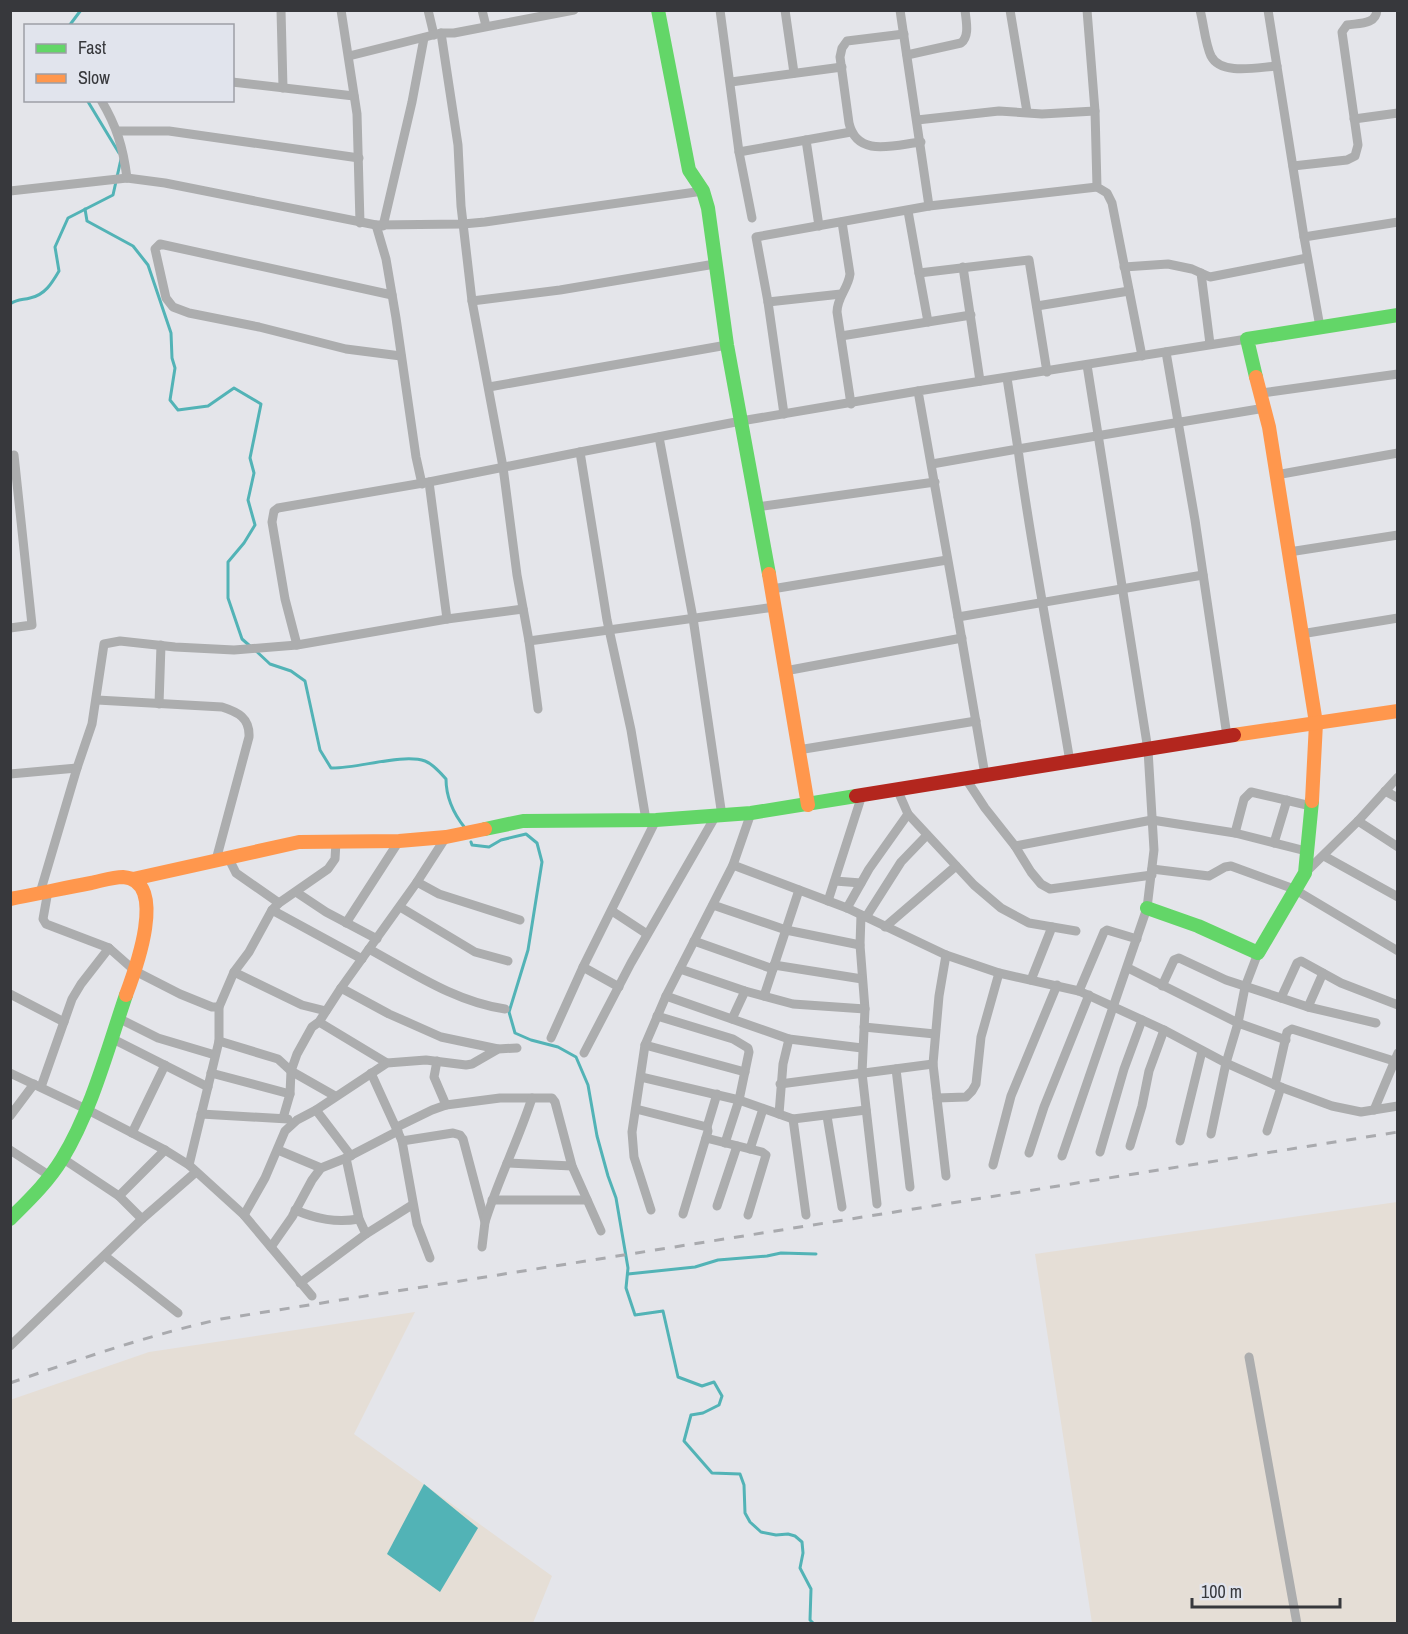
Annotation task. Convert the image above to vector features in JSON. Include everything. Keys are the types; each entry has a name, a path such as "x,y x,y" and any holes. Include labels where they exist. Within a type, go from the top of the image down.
{"street":[{"path":"281,10 283,88"},
{"path":"341,10 357,114 360,223"},
{"path":"428,10 438,34 458,145 463,224 472,301 503,467 538,709"},
{"path":"482,10 486,26"},
{"path":"349,56 438,34 574,10"},
{"path":"658,10 689,170 703,191 710,215 714,264 727,345 772,589 808,805"},
{"path":"720,10 740,152 752,218"},
{"path":"785,10 794,73"},
{"path":"900,10 929,206"},
{"path":"907,55 961,44 966,35 965,10"},
{"path":"1010,10 1027,112"},
{"path":"1087,10 1095,111 1097,186"},
{"path":"1200,10 1212,56 1218,65 1227,69 1277,66"},
{"path":"1268,10 1320,327"},
{"path":"1293,166 1347,160 1355,156 1358,145 1342,32 1347,25 1371,21 1375,18 1377,10"},
{"path":"904,34 847,41 842,48 840,57 851,132 858,141 868,147 921,142"},
{"path":"424,38 412,102 380,225 416,457 425,483 447,619"},
{"path":"731,82 842,67"},
{"path":"234,82 354,96"},
{"path":"102,102 123,147 124,178"},
{"path":"917,120 999,111 1042,114 1095,111"},
{"path":"1354,119 1398,113"},
{"path":"117,131 169,131 359,158"},
{"path":"740,152 851,132"},
{"path":"806,140 819,226"},
{"path":"10,191 124,178 165,183 360,223 380,225 463,224 703,191"},
{"path":"784,414 756,237 929,206 1097,186 1107,193 1112,203 1142,356"},
{"path":"908,211 928,322"},
{"path":"842,222 850,274 837,304 837,312 851,404"},
{"path":"1304,237 1398,222"},
{"path":"392,295 160,244 155,249 165,298 173,307 189,313 259,327 346,349 401,356"},
{"path":"1124,267 1168,264 1192,269 1210,277 1307,258"},
{"path":"919,273 1029,260 1047,372"},
{"path":"472,301 560,290 714,264"},
{"path":"963,267 981,381"},
{"path":"1200,273 1210,344"},
{"path":"1036,306 1129,291"},
{"path":"768,302 841,294"},
{"path":"841,336 971,315"},
{"path":"297,645 285,599 272,522 274,511 278,507 425,483 741,421 1398,315"},
{"path":"1246,339 1262,393 1316,723 1305,873"},
{"path":"489,387 727,345"},
{"path":"1166,352 1227,736"},
{"path":"1062,1155 1147,908 1154,850 1148,750 1087,365"},
{"path":"1262,393 1398,374"},
{"path":"1007,378 1029,534 1043,601 1070,762"},
{"path":"918,391 985,776"},
{"path":"932,464 1099,434 1264,408"},
{"path":"584,1053 647,934 718,816 693,618 659,438"},
{"path":"551,1038 583,967 612,911 651,820 609,631 580,452"},
{"path":"1276,475 1398,453"},
{"path":"10,628 32,625 14,455"},
{"path":"757,507 935,482"},
{"path":"1289,552 1398,535"},
{"path":"772,589 947,560"},
{"path":"958,617 1203,575"},
{"path":"529,641 775,607"},
{"path":"219,1007 212,1007 135,971 109,948 59,930 44,922 44,892 77,768 92,724 104,644 120,641 234,650 297,645 447,619 523,609"},
{"path":"1301,634 1398,618"},
{"path":"785,671 962,638"},
{"path":"159,704 161,645"},
{"path":"97,700 222,707 236,712 246,721 249,737 222,858"},
{"path":"12,901 44,892 122,877 133,879 299,842 399,841 446,837 523,821 651,820 751,813 1227,736 1398,711"},
{"path":"798,750 976,722"},
{"path":"10,774 77,768"},
{"path":"1211,1134 1245,987 1258,953 1305,873 1358,821 1398,777"},
{"path":"966,778 1031,872 1046,888 1152,872 1209,876 1231,866 1294,889 1398,951"},
{"path":"897,789 908,814 974,885 1001,908 1029,923 1076,931"},
{"path":"1385,791 1398,798"},
{"path":"1235,833 1247,794 1251,792 1311,806"},
{"path":"828,901 862,795"},
{"path":"1274,843 1287,800"},
{"path":"651,1210 634,1157 632,1132 645,1045 666,996 733,866 751,813"},
{"path":"847,908 896,829 908,814"},
{"path":"1015,846 1152,819 1235,833 1306,851"},
{"path":"1358,821 1398,847"},
{"path":"877,1204 862,1073 865,1009 860,945 863,916 901,862 927,835"},
{"path":"283,1118 290,1094 291,1071 297,1054 312,1027 319,1023 446,837"},
{"path":"346,923 399,841"},
{"path":"10,1346 192,1169 201,1114 219,1041 219,1007 234,972 249,952 276,906 328,869 335,859 336,842"},
{"path":"1324,856 1398,897"},
{"path":"222,858 236,873 276,906 362,959"},
{"path":"733,866 847,908 946,955 999,973 1089,995 1164,1030 1226,1063 1332,1106 1361,1112 1398,1106"},
{"path":"885,927 956,866"},
{"path":"10,1219 50,1176 62,1158 86,1109 135,971 147,911 143,888 133,879"},
{"path":"835,881 861,883"},
{"path":"417,882 439,894 520,920"},
{"path":"764,996 799,890"},
{"path":"296,892 377,939"},
{"path":"713,905 786,930 860,945"},
{"path":"400,907 475,952 508,961"},
{"path":"1147,908 1258,953"},
{"path":"612,911 647,934"},
{"path":"1031,980 1052,927"},
{"path":"1079,991 1104,932 1107,930 1137,939"},
{"path":"694,941 773,967 862,979"},
{"path":"10,1116 37,1086 72,999 109,948"},
{"path":"369,950 452,994 484,1006 505,1009"},
{"path":"946,955 933,1064 946,1176"},
{"path":"1162,986 1174,960 1179,958 1204,971 1245,987 1308,1007 1376,1023"},
{"path":"1281,998 1297,963 1301,961 1341,983 1398,1005"},
{"path":"583,967 619,987"},
{"path":"1128,968 1238,1023 1286,1040"},
{"path":"680,969 793,1004 865,1009"},
{"path":"234,972 302,1005 326,1011"},
{"path":"937,1098 966,1097 976,1084 981,1037 999,973"},
{"path":"1308,1007 1323,973"},
{"path":"993,1164 1011,1096 1057,986"},
{"path":"341,988 389,1014 441,1037 498,1049 517,1048"},
{"path":"732,1019 745,991"},
{"path":"11,995 64,1022"},
{"path":"1029,1153 1044,1107 1089,995"},
{"path":"666,996 789,1039 862,1048"},
{"path":"657,1016 733,1039 743,1044 749,1052 739,1100 725,1143"},
{"path":"118,1018 158,1038 215,1055"},
{"path":"1100,1152 1124,1069 1142,1020"},
{"path":"319,1023 387,1063"},
{"path":"864,1027 935,1034"},
{"path":"1267,1131 1278,1086 1287,1032 1292,1029 1396,1057 1374,1110"},
{"path":"1130,1146 1142,1106 1149,1071 1164,1030"},
{"path":"111,1038 208,1087"},
{"path":"779,1114 780,1084 789,1039"},
{"path":"219,1041 278,1059 291,1071 335,1096"},
{"path":"645,1045 745,1072"},
{"path":"243,1215 265,1178 285,1131 297,1120 387,1063 426,1060 472,1064 498,1049"},
{"path":"1180,1141 1202,1051"},
{"path":"437,1061 435,1077 446,1105"},
{"path":"780,1084 933,1064"},
{"path":"132,1133 165,1065"},
{"path":"896,1069 910,1187"},
{"path":"10,1073 165,1150 192,1169 243,1215 312,1296"},
{"path":"211,1073 290,1094"},
{"path":"371,1073 402,1141 412,1205 430,1258"},
{"path":"641,1077 739,1100 793,1119 866,1110"},
{"path":"683,1214 717,1094"},
{"path":"271,1247 288,1225 321,1168 348,1157 432,1110 446,1105 500,1098 552,1098 572,1166 601,1231"},
{"path":"482,1247 485,1222 492,1200 521,1131 532,1098"},
{"path":"636,1109 707,1127"},
{"path":"750,1149 763,1109"},
{"path":"316,1110 348,1157 359,1219 366,1234"},
{"path":"201,1114 297,1120"},
{"path":"827,1116 842,1207"},
{"path":"793,1119 806,1215"},
{"path":"402,1141 453,1133 460,1135 485,1222"},
{"path":"706,1138 766,1155 748,1215"},
{"path":"717,1206 737,1146"},
{"path":"10,1150 50,1176"},
{"path":"119,1197 165,1150"},
{"path":"278,1150 321,1168"},
{"path":"62,1158 119,1197 142,1219"},
{"path":"507,1163 572,1166"},
{"path":"492,1200 586,1200"},
{"path":"300,1283 366,1234 412,1205"},
{"path":"295,1210 330,1221 342,1222 359,1219"},
{"path":"105,1256 178,1313"},
{"path":"1249,1357 1297,1623"}],"shaded area":[{"path":"1397,1202 1397,1623 1092,1623 1035,1254"},
{"path":"415,1312 354,1434 552,1576 533,1623 11,1623 10,1400 149,1352"}],"water":[{"path":"424,1484 478,1528 440,1592 387,1554"}],"waterway":[{"path":"70,24 81,10"},
{"path":"88,102 119,153"},
{"path":"10,304 35,296 51,284 59,271 55,247 68,218 113,195 121,159"},
{"path":"85,209 87,221 133,246 148,265 171,333 172,358 175,368 170,400 178,410 208,406 234,388 261,404 250,458 254,473 248,500 255,525 228,562 228,598 242,639 250,646"},
{"path":"255,650 270,664 291,671 305,681 320,750 331,768 405,759 425,761 434,766 446,779 451,805 465,828"},
{"path":"471,842 472,845 489,847 501,840 526,834 537,843 542,862 528,950 509,1012 515,1033 558,1047 576,1057 588,1085 597,1136 616,1198 628,1268 626,1288 635,1315 663,1311 678,1377 702,1386 714,1382 722,1396 719,1405 703,1413 691,1415 684,1441 712,1473 740,1474 744,1485 745,1513 750,1522 761,1532 776,1535 788,1534 802,1542 803,1553 800,1568 811,1589 810,1620 814,1624"},
{"path":"628,1274 695,1267 718,1260 781,1253 816,1254"}],"railway":[{"path":"10,1383 141,1340 221,1319 1398,1132"}],"traffic: fast":[{"path":"658,10 689,170 703,191 708,208 727,345 769,574"},
{"path":"1256,377 1247,339 1398,315"},
{"path":"485,829 523,821 656,820 751,813 856,796"},
{"path":"1147,908 1198,926 1258,953 1305,873 1312,801"},
{"path":"10,1219 51,1175 72,1141 98,1079 126,995"}],"traffic: slow":[{"path":"1256,377 1269,427 1316,723 1312,801"},
{"path":"769,574 808,805"},
{"path":"1234,735 1398,711"},
{"path":"133,879 299,842 399,841 446,837 485,829"},
{"path":"10,899 115,878 123,877 137,882 144,893 147,909 141,948 126,995"}],"traffic: jam":[{"path":"856,796 1234,735"}]}
